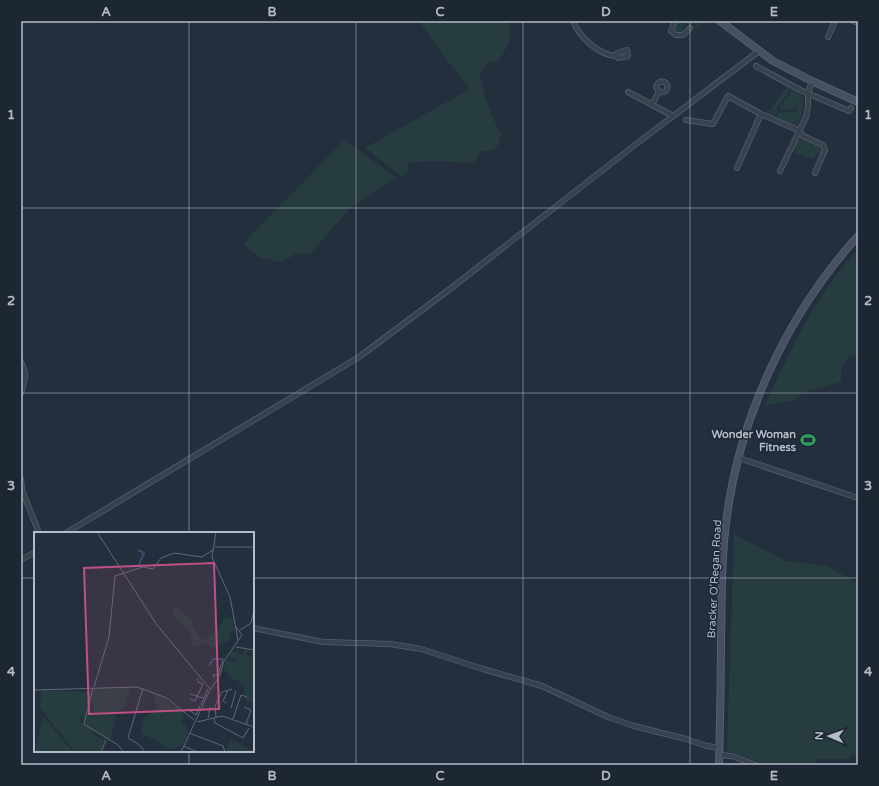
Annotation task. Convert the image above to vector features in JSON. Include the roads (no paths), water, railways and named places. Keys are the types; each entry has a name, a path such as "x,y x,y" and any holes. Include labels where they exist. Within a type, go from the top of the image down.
{"main road":[{"path":"720,21 774,61 812,81 858,102"},
{"name":"Bracker O'Regan Road","path":"719,765 723,554 728,509 739,458 755,404 785,339 829,270 858,236"}],"street":[{"path":"573,21 576,28 586,40 606,54 616,56"},
{"path":"675,21 672,31 676,35 683,35 690,28"},
{"path":"828,37 835,21"},
{"path":"853,21 858,23"},
{"path":"68,532 359,357 450,289 759,51"},
{"path":"756,66 808,93 849,111 851,108"},
{"path":"780,171 800,131 807,113 808,93 812,81"},
{"path":"652,105 659,91"},
{"path":"628,92 673,116"},
{"path":"686,120 713,124 728,96 761,114 800,131 803,136 823,145 825,150 815,173"},
{"path":"737,168 761,114"},
{"path":"21,362 26,378 21,393"},
{"path":"739,458 858,498"},
{"path":"21,479 22,490 39,532"},
{"path":"21,560 34,553"},
{"path":"254,628 313,641 390,644 421,649 542,686 608,717 634,726 686,739 756,765"}],"place":[{"name":"Wonder Woman Fitness","path":"808,440"}]}
